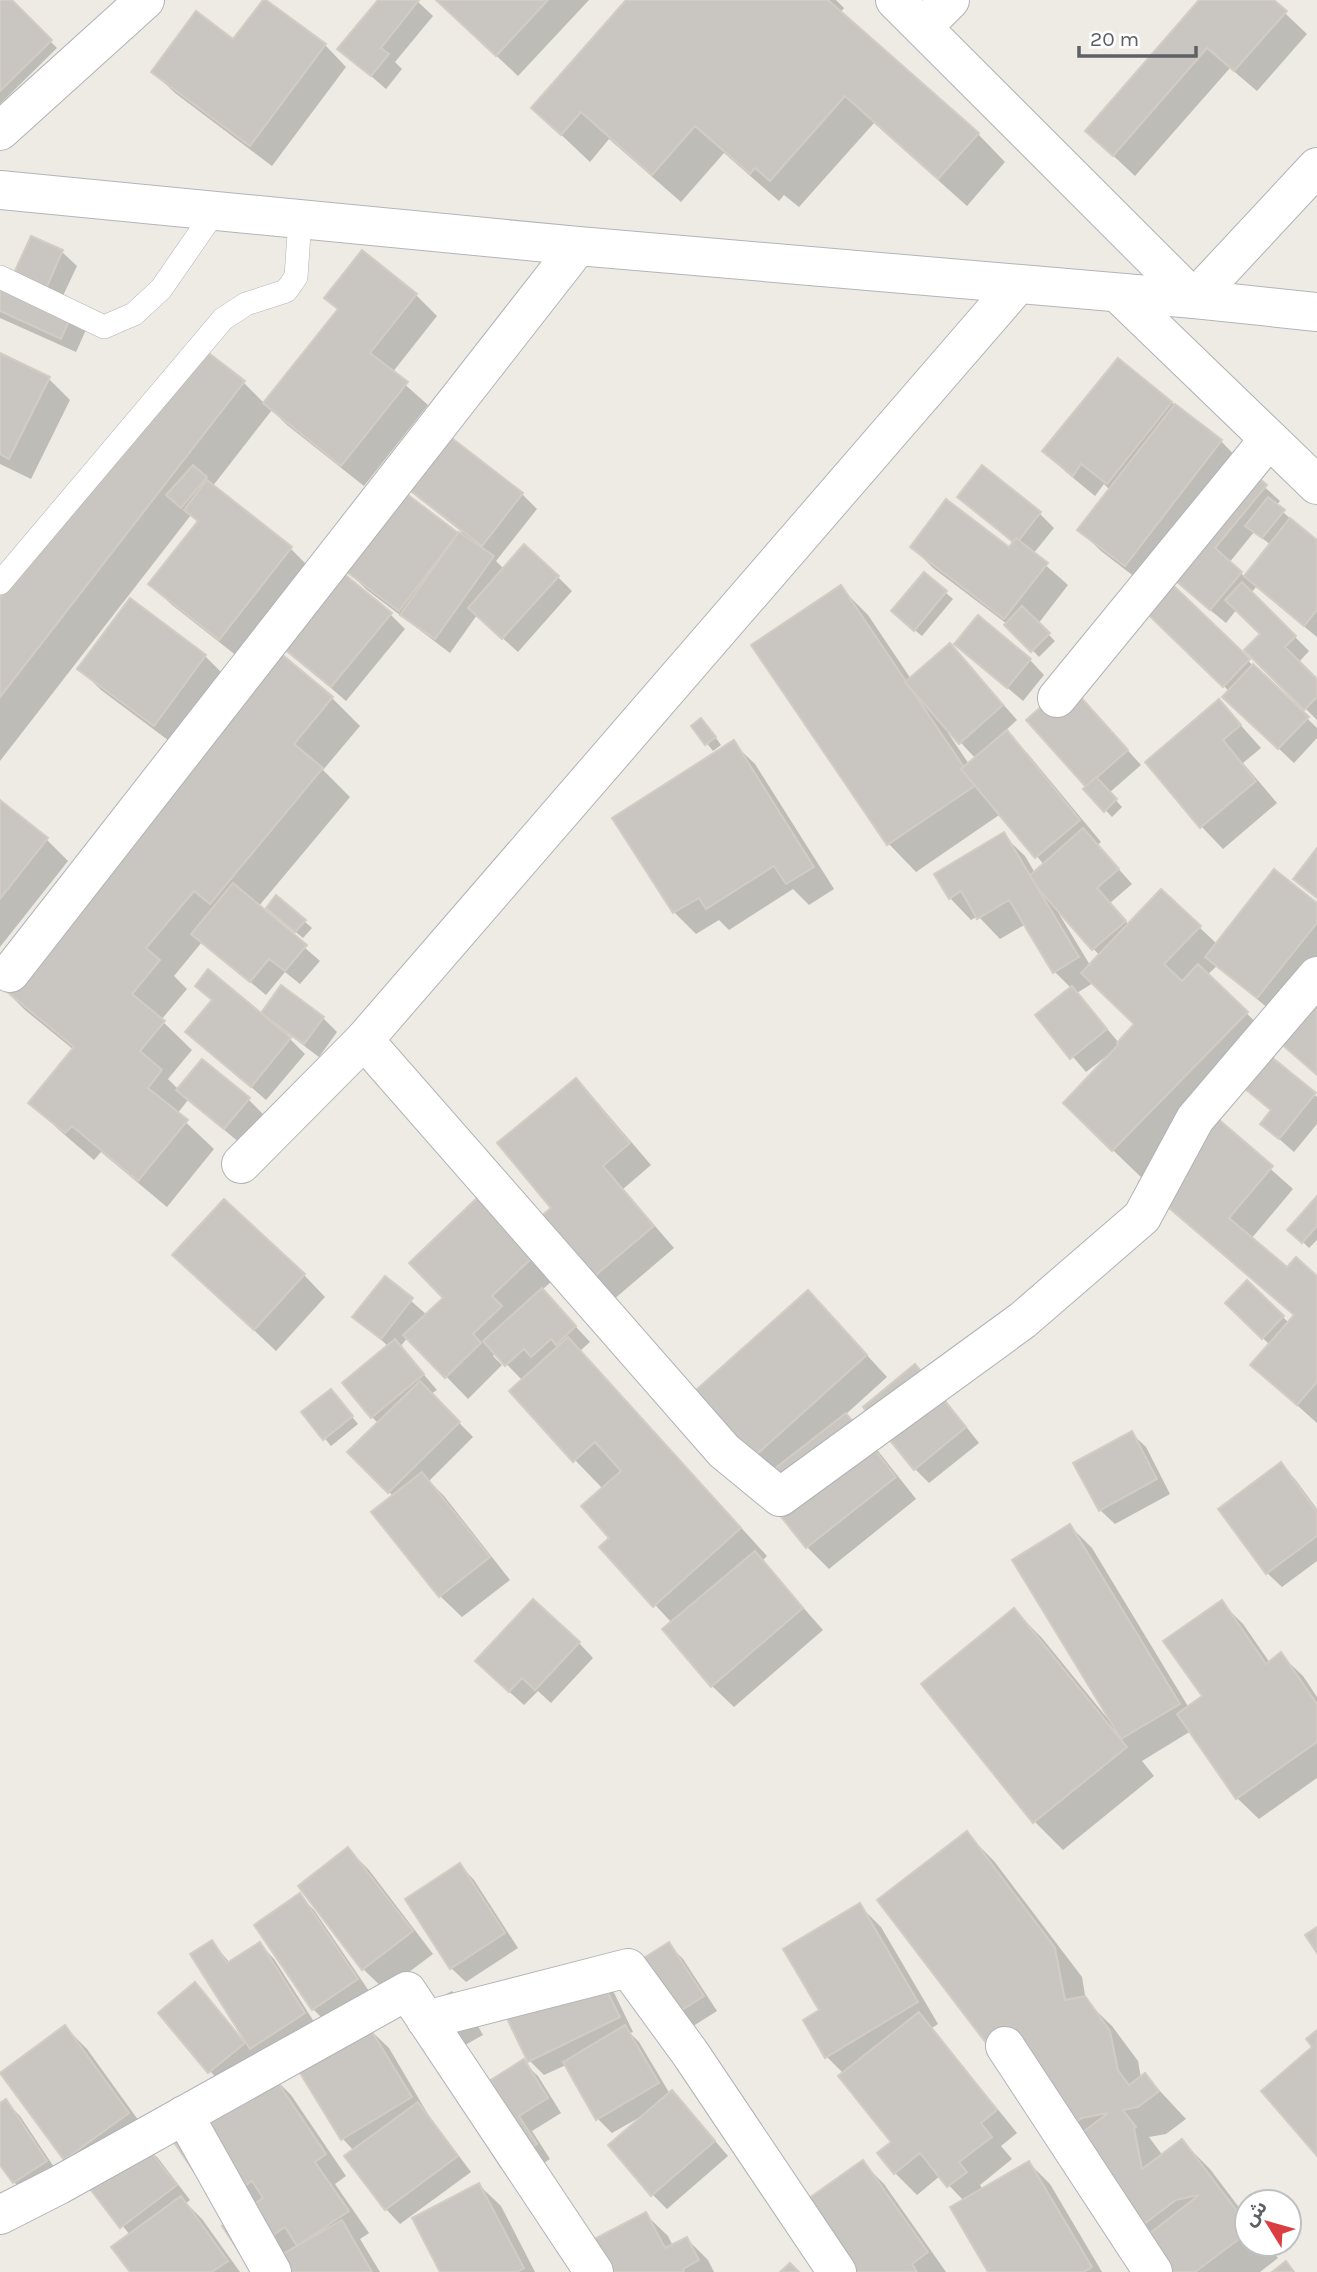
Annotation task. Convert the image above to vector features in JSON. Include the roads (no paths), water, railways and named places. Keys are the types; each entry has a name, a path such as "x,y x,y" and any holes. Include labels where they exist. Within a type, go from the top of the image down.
{"street":[{"path":"0,131 145,0"},
{"path":"895,0 1194,299"},
{"path":"923,27 950,0"},
{"path":"1194,299 1317,167"},
{"path":"0,190 578,246 1317,312"},
{"path":"10,973 578,246"},
{"path":"241,1164 364,1040 1017,285"},
{"path":"1119,294 1317,485"},
{"path":"1056,698 1269,439"},
{"path":"364,1040 724,1451 780,1497 1023,1320 1142,1217 1195,1119 1317,976"},
{"path":"426,2020 628,1968 690,2053 837,2272"},
{"path":"0,2215 407,1991 594,2272"},
{"path":"1005,2046 1153,2272"},
{"path":"184,2115 272,2272"}],"lane":[{"path":"0,277 104,327 134,314 160,289 215,211"},
{"path":"0,583 223,319 246,304 286,291 296,277 300,219"}]}
